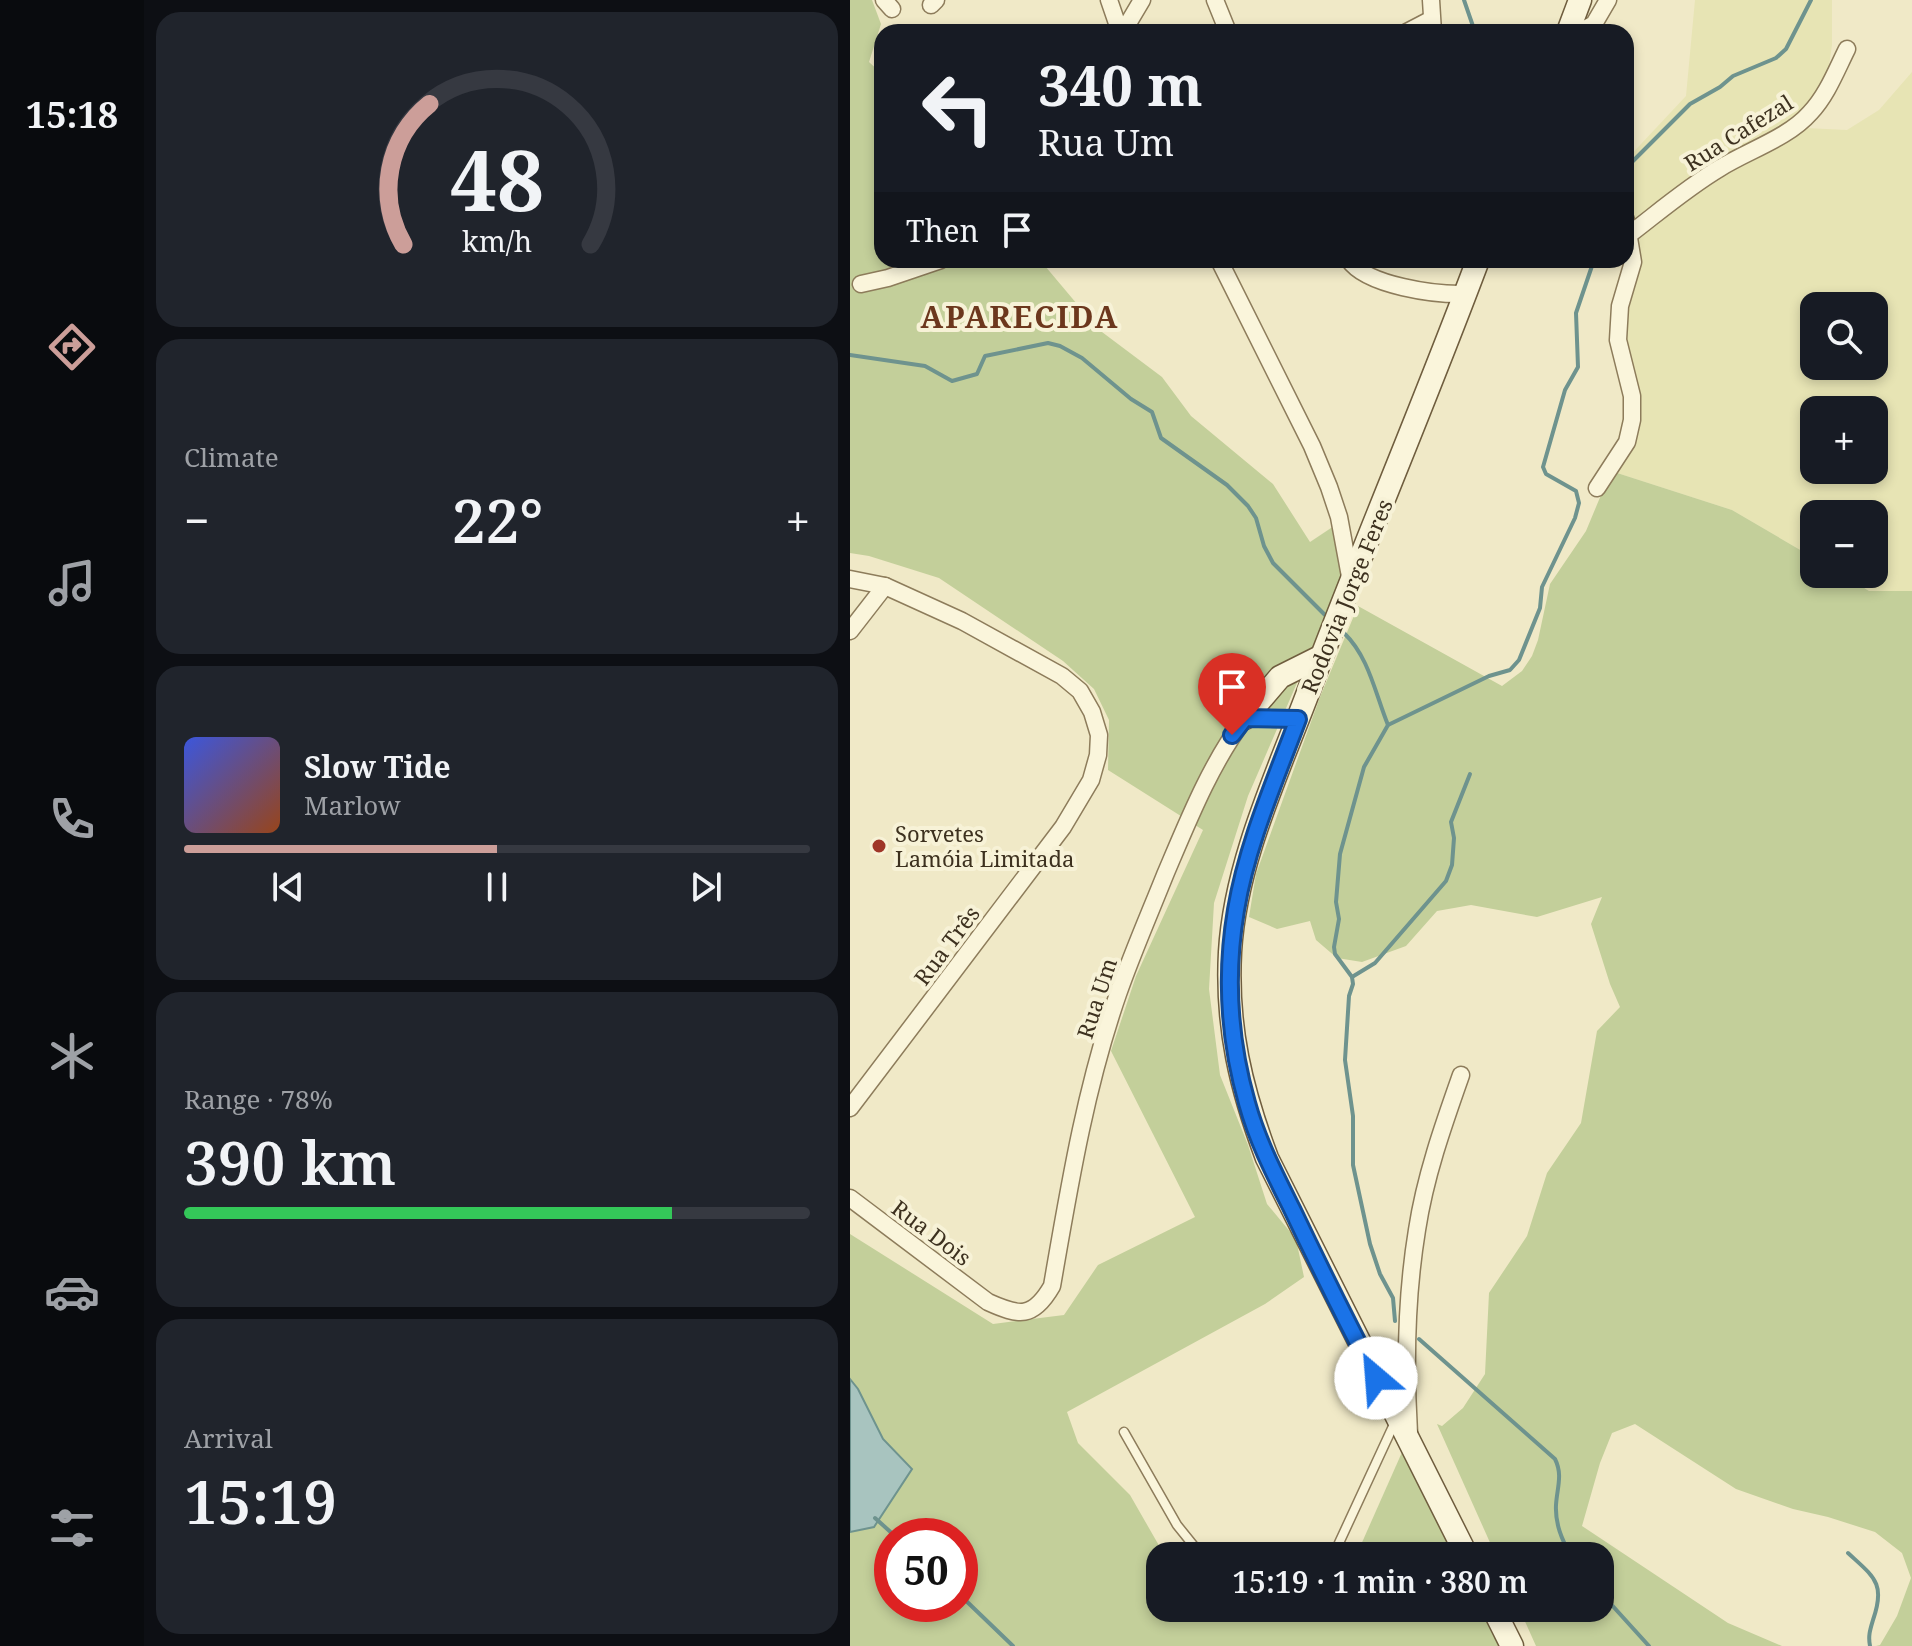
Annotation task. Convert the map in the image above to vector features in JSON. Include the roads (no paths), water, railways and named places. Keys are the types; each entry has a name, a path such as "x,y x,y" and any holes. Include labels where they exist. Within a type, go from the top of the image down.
{"main road":[{"path":"1571,24 1580,0"},
{"name":"Rodovia Jorge Feres","path":"1460,1542 1267,1158 1247,1104 1235,1051 1229,991 1236,907 1261,820 1322,656 1475,268"},
{"path":"1245,718 1280,677 1322,656"},
{"path":"1500,1622 1512,1646"}],"street":[{"path":"1109,0 1119,24"},
{"path":"1127,24 1142,0"},
{"path":"1215,0 1225,24"},
{"path":"1431,0 1432,24"},
{"path":"1594,24 1608,0"},
{"name":"Rua Cafezal","path":"1634,223 1808,116 1824,95 1847,49"},
{"path":"861,284 917,268"},
{"path":"1223,268 1312,446 1329,487 1339,517 1351,584"},
{"path":"1357,268 1379,279 1423,291 1466,294"},
{"name":"Rua Cafezal","path":"1597,488 1627,442 1632,420 1632,396 1618,340 1620,306 1631,268"},
{"name":"Rua Três","path":"850,579 885,586 962,621 1062,676 1080,691 1092,712 1099,735 1098,755 1091,780 1063,827 850,1108"},
{"path":"850,631 885,586"},
{"path":"1245,718 1298,719"},
{"name":"Rua Um","path":"988,1302 1011,1312 1022,1313 1035,1308 1052,1286 1078,1139 1118,994 1189,817 1223,750 1245,718"},
{"path":"1410,1443 1408,1320 1417,1230 1430,1172 1461,1075"},
{"name":"Rua Dois","path":"850,1198 988,1302"}],"lane":[{"path":"1339,1542 1396,1418"},
{"path":"1124,1432 1177,1525 1191,1542"}],"water":[{"path":"850,1379 883,1439 912,1469 880,1518 874,1518 874,1527 850,1532"}],"waterway":[{"path":"1464,0 1472,24"},
{"path":"1634,160 1690,104 1733,76 1776,58 1786,49 1811,0"},
{"path":"1395,1321 1393,1298 1380,1274 1370,1244 1353,1165 1353,1116 1345,1060 1349,996 1353,984 1334,947 1339,919 1336,902 1340,854 1364,767 1388,725 1489,676 1510,670 1519,660 1540,608 1542,587 1579,503 1576,491 1546,474 1543,467 1565,390 1578,367 1576,313 1591,268"},
{"path":"850,355 925,366 952,381 977,374 985,356 1048,343 1082,358 1131,399 1152,412 1161,438 1227,485 1248,506 1256,518 1264,546 1273,563 1325,615"},
{"path":"1344,633 1360,653 1388,725"},
{"path":"1352,977 1375,963 1446,881 1452,865 1454,838 1451,822 1470,774"},
{"path":"1419,1339 1555,1459 1559,1476 1557,1519 1564,1542"},
{"path":"1848,1553 1871,1575 1878,1589 1870,1646"},
{"path":"1614,1607 1649,1646"},
{"path":"978,1612 1013,1646"}],"place":[{"name":"Sorvetes Lamóia Limitada","path":"879,846"}],"district":[{"name":"APARECIDA","path":"1020,316"}]}
